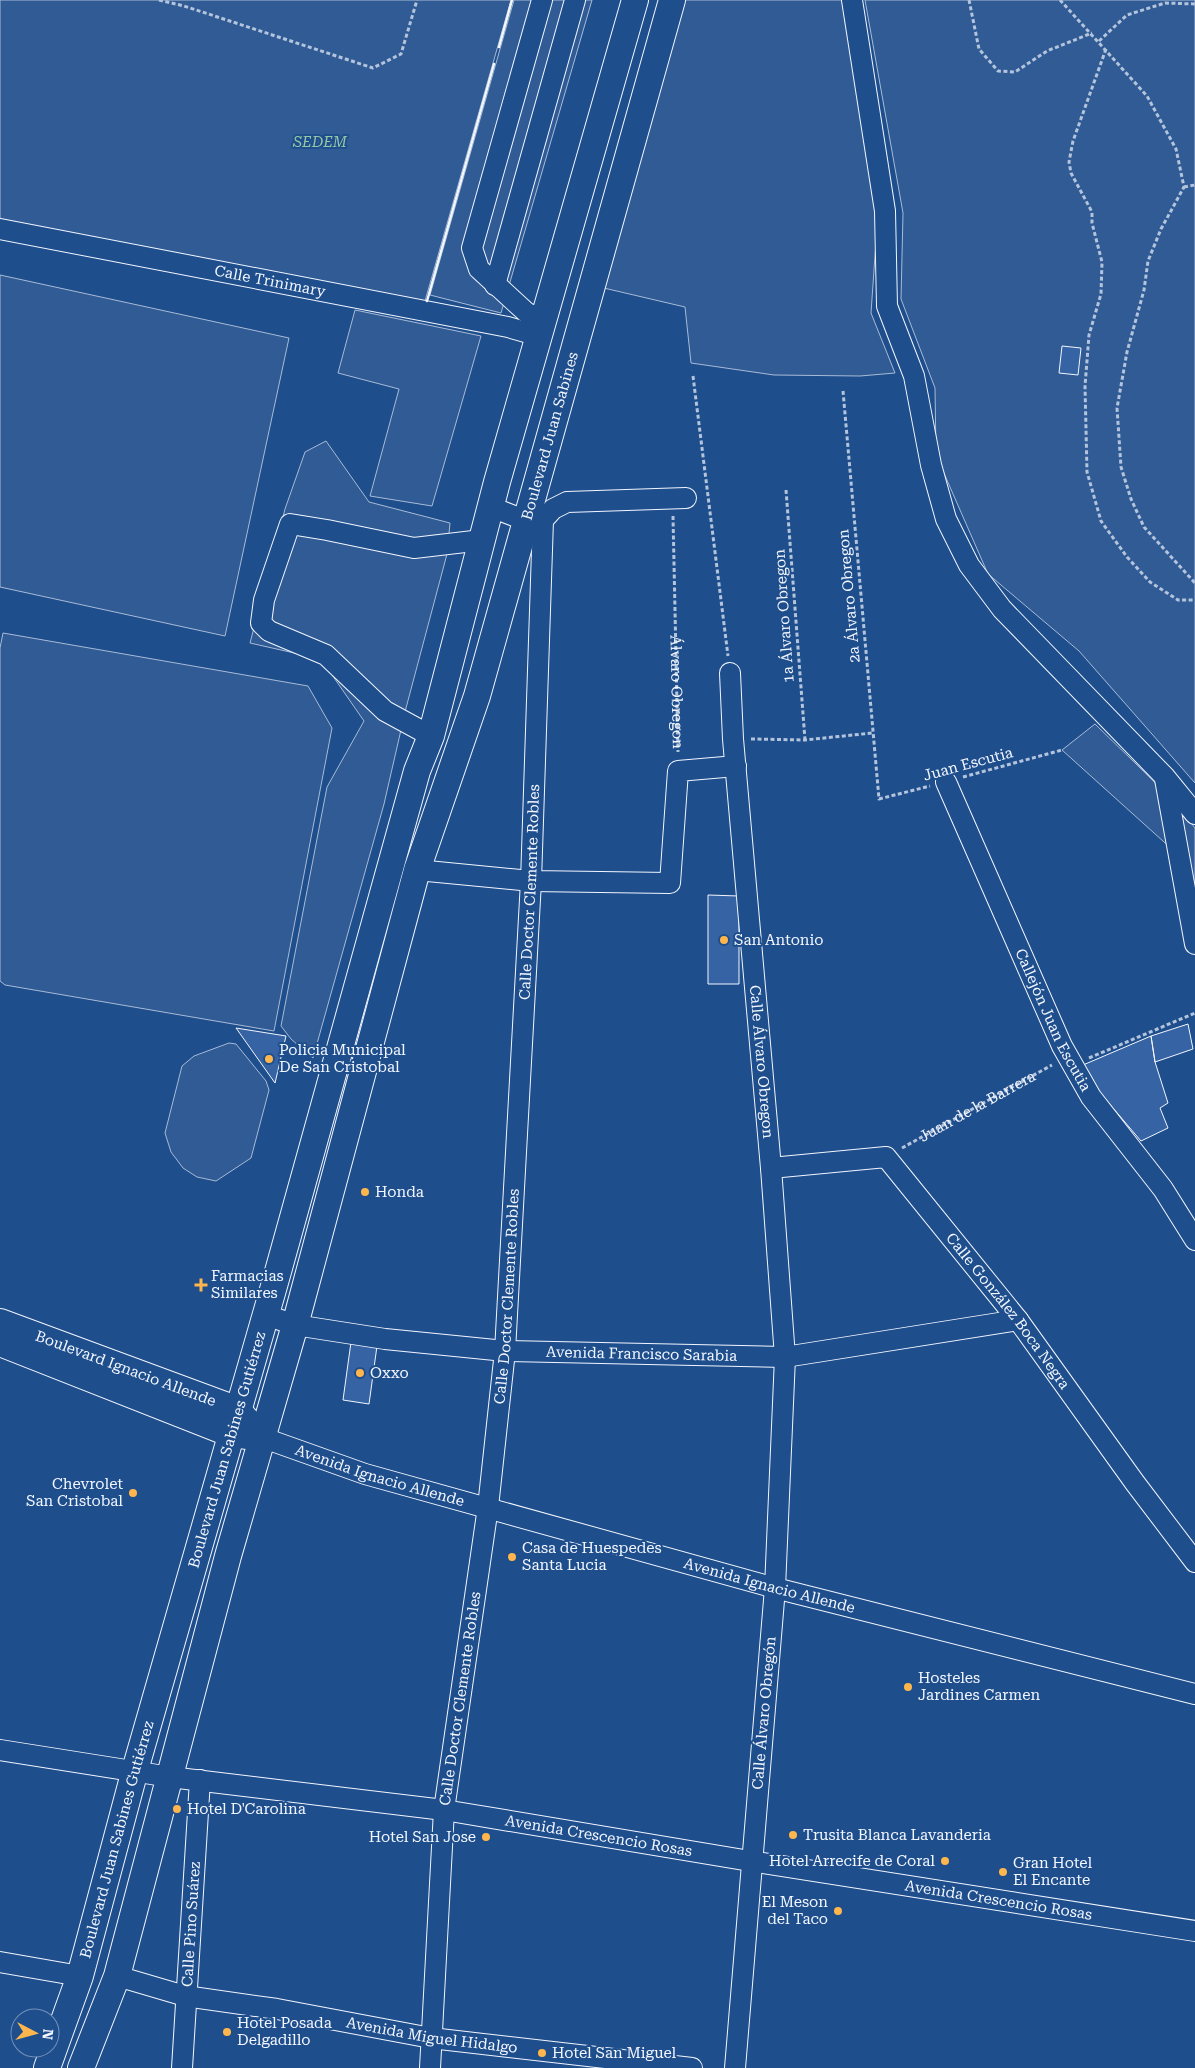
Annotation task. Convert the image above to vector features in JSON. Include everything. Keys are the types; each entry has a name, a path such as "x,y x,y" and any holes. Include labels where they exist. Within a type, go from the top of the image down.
{"main road":[{"path":"431,736 482,540 636,0"},
{"name":"Boulevard Juan Sabines","path":"417,870 535,520 672,0"},
{"name":"Boulevard Juan Sabines Gutiérrez","path":"47,2068 80,1976 135,1770 266,1314 402,831 417,771 431,736"},
{"name":"Boulevard Juan Sabines Gutiérrez","path":"81,2068 117,1976 261,1437 295,1325 417,870"},
{"name":"Boulevard Ignacio Allende","path":"0,1322 234,1422 261,1437"},
{"name":"Boulevard Ignacio Allende","path":"0,1343 234,1422"}],"street":[{"path":"542,0 472,248 479,269 542,328"},
{"path":"495,284 575,0"},
{"path":"852,0 885,211 887,306 914,376 931,465 946,519 968,565 1002,609 1165,777 1195,814"},
{"path":"524,62 554,73"},
{"name":"Calle Trinimary","path":"0,229 508,327 542,328"},
{"path":"491,508 535,520 567,502 679,499"},
{"name":"Calle Doctor Clemente Robles","path":"430,2068 444,1810 488,1507 504,1351 531,881 535,520"},
{"path":"431,736 385,711 326,656 270,631 261,623 264,600 290,524 414,548 482,540"},
{"name":"Calle Álvaro Obregon","path":"730,673 733,739 771,1168 785,1357"},
{"path":"417,870 531,881 670,883 678,771 736,766"},
{"path":"1165,777 1195,944"},
{"name":"Callejón Juan Escutia","path":"946,782 1058,1037 1091,1097 1163,1189 1195,1240"},
{"path":"771,1168 886,1157"},
{"name":"Calle González Boca Negra","path":"886,1157 1018,1320 1135,1483 1195,1562"},
{"name":"Avenida Francisco Sarabia","path":"266,1314 295,1325 385,1339 504,1351 785,1357 1018,1320"},
{"name":"Calle Álvaro Obregón","path":"735,2068 750,1861 775,1588 785,1357"},
{"name":"Avenida Ignacio Allende","path":"261,1437 366,1474 775,1588 1195,1694"},
{"name":"Avenida Crescencio Rosas","path":"0,1750 170,1777 444,1810 1195,1932"},
{"name":"Calle Pino Suárez","path":"182,2068 200,1780"},
{"path":"0,1962 80,1976"},
{"name":"Avenida Miguel Hidalgo","path":"117,1976 185,1996 277,2009 432,2038 692,2068"}],"path":[{"path":"159,0 373,68 401,54 417,0"},
{"path":"969,0 979,50 998,71 1015,72 1047,51 1092,33"},
{"path":"1060,0 1092,33 1147,96 1176,149 1184,187 1161,229 1148,261 1144,290 1127,352 1117,408 1121,467 1131,500 1144,526 1195,583"},
{"path":"1099,41 1127,15 1165,3 1195,4"},
{"path":"1106,49 1073,141 1069,162 1071,173 1092,212 1102,262 1101,294 1089,335 1085,386 1087,472 1101,521 1127,557 1150,582 1178,600 1195,600"},
{"path":"1184,187 1195,185"},
{"path":"693,376 730,673"},
{"name":"2a Álvaro Obregon","path":"843,391 879,799"},
{"name":"1a Álvaro Obregon","path":"786,490 805,740"},
{"name":"Álvaro Obregon","path":"678,771 679,499"},
{"path":"733,739 805,740 872,733"},
{"name":"Juan Escutia","path":"879,799 1062,750"},
{"name":"Juan de la Barrera","path":"886,1157 1071,1060 1195,1013"}],"shaded area":[{"name":"SEDEM","path":"0,0 511,0 423,308 0,226"},
{"path":"514,0 592,0 501,313 430,295"},
{"path":"676,0 847,0 878,213 871,313 895,373 860,376 774,375 691,363 685,307 591,285"},
{"path":"865,0 1195,0 1195,783 1079,651 988,574 936,455 935,388 901,299 903,213"},
{"path":"0,275 289,338 225,636 0,587"},
{"path":"355,310 481,336 432,506 370,496 399,389 338,373"},
{"path":"326,441 369,502 450,523 447,554 406,708 384,804 313,1058 291,1039 281,1026 327,787 364,721 321,659 250,643 285,509 305,452"},
{"path":"3,633 308,686 332,728 274,1031 5,985 0,981 0,648"},
{"path":"1095,724 1172,799 1195,828 1195,919 1184,860 1062,750"},
{"path":"229,1043 236,1044 266,1081 269,1090 251,1158 216,1181 197,1177 183,1168 171,1152 165,1133 182,1066 194,1056"}],"building":[{"path":"1062,346 1081,348 1078,375 1059,373"},
{"name":"San Antonio","path":"708,895 739,896 739,984 708,984"},
{"path":"1188,1024 1193,1049 1155,1062 1151,1036"},
{"name":"Policia Municipal De San Cristobal","path":"236,1028 286,1036 275,1083"},
{"path":"1151,1036 1155,1062 1168,1103 1160,1108 1168,1128 1141,1141 1090,1081 1083,1065"},
{"name":"Oxxo","path":"351,1342 377,1346 369,1404 343,1400"}],"wall":[{"path":"499,47 512,0"},
{"path":"427,301 494,64"}],"place":[{"name":"San Antonio","path":"724,940"},
{"name":"Policia Municipal De San Cristobal","path":"269,1059"},
{"name":"Honda","path":"365,1192"},
{"name":"Farmacias Similares","path":"201,1285"},
{"name":"Oxxo","path":"360,1373"},
{"name":"Chevrolet San Cristobal","path":"133,1493"},
{"name":"Casa de Huespedes Santa Lucia","path":"512,1557"},
{"name":"Hosteles Jardines Carmen","path":"908,1687"},
{"name":"Hotel D'Carolina","path":"177,1809"},
{"name":"Trusita Blanca Lavanderia","path":"793,1835"},
{"name":"Hotel San Jose","path":"486,1837"},
{"name":"Hotel Arrecife de Coral","path":"945,1861"},
{"name":"Gran Hotel El Encante","path":"1003,1872"},
{"name":"El Meson del Taco","path":"838,1911"},
{"name":"Hotel Posada Delgadillo","path":"227,2032"},
{"name":"Hotel San Miguel","path":"542,2053"}]}
